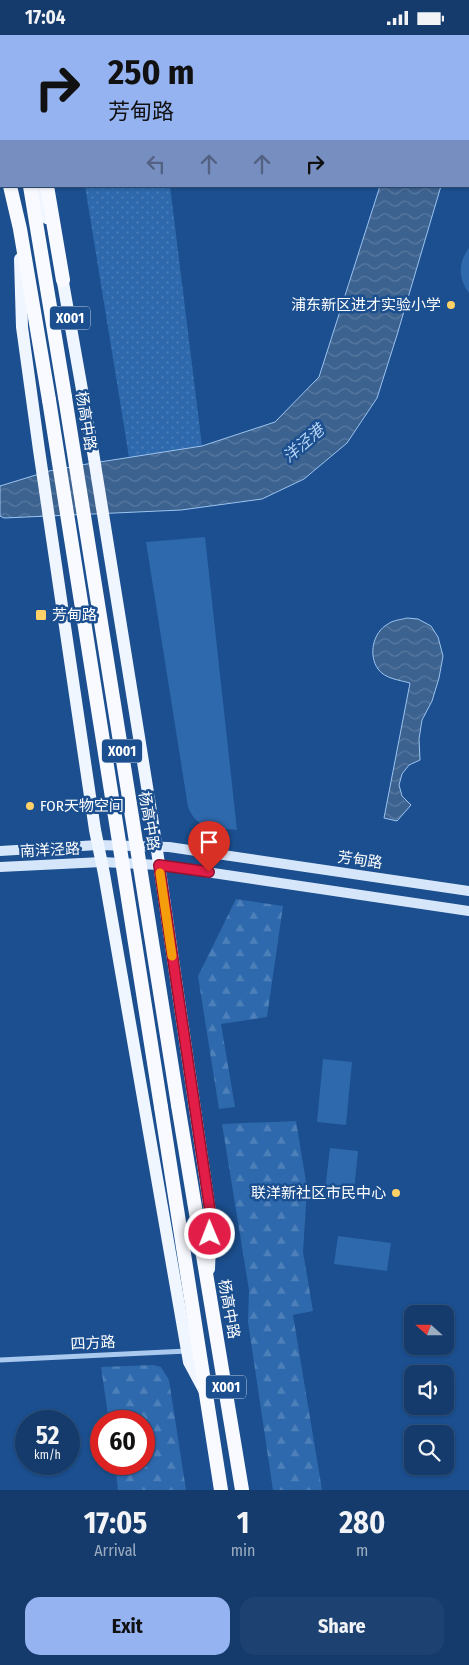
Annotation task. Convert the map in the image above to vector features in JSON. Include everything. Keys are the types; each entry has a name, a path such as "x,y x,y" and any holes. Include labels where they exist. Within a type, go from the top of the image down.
{"highway":[{"name":"X001","path":"10,187 20,229 50,400 221,1490"},
{"name":"杨高中路","path":"30,187 194,1210 242,1490"},
{"path":"47,187 63,280"}],"main road":[{"name":"杨高中路","path":"39,187 63,280 93,452 160,871"},
{"name":"X001","path":"20,229 22,327 98,845 189,1362 207,1396"},
{"name":"芳甸路","path":"98,845 156,846 469,891"},
{"name":"南洋泾路","path":"0,851 98,845"},
{"name":"南洋泾路","path":"0,867 102,862"},
{"path":"102,862 469,911"},
{"name":"X001","path":"160,871 211,1217 208,1284"}],"street":[{"name":"四方路","path":"0,1360 187,1351"}],"green space":[{"path":"85,187 170,187 202,446 129,457"},
{"path":"469,248 469,293 461,276 461,265"},
{"path":"205,537 237,830 214,828 202,824 196,820 188,807 146,542"},
{"path":"236,899 283,906 267,1017 221,1024 235,1107 219,1109 198,976"},
{"path":"323,1059 352,1062 346,1125 317,1122"},
{"path":"296,1121 307,1188 303,1252 313,1311 293,1315 322,1490 273,1490 248,1322 249,1290 222,1124"},
{"path":"330,1148 358,1151 354,1192 325,1190"},
{"path":"338,1236 391,1243 387,1271 334,1264"},
{"path":"153,1365 161,1367 169,1380 186,1490 118,1490 116,1475 155,1475 155,1410 107,1410 101,1367"}],"water":[{"name":"洋泾港","path":"380,187 441,187 377,398 347,443 304,479 262,499 181,510 4,518 0,516 0,486 49,471 202,446 275,422 319,377"},
{"path":"407,618 418,619 431,626 438,637 443,656 432,701 422,720 419,739 420,760 409,765 402,774 399,785 402,796 411,805 397,821 384,818 410,683 393,679 381,672 375,663 373,651 376,638 383,628 392,622"}],"slow traffic":[{"path":"160,873 172,956"}],"place":[{"name":"浦东新区进才实验小学","path":"451,305"},
{"name":"芳甸路","path":"41,615"},
{"name":"FOR天物空间","path":"30,806"},
{"name":"联洋新社区市民中心","path":"396,1193"}],"route":[{"path":"209,872 159,865 211,1217 210,1234"}]}
